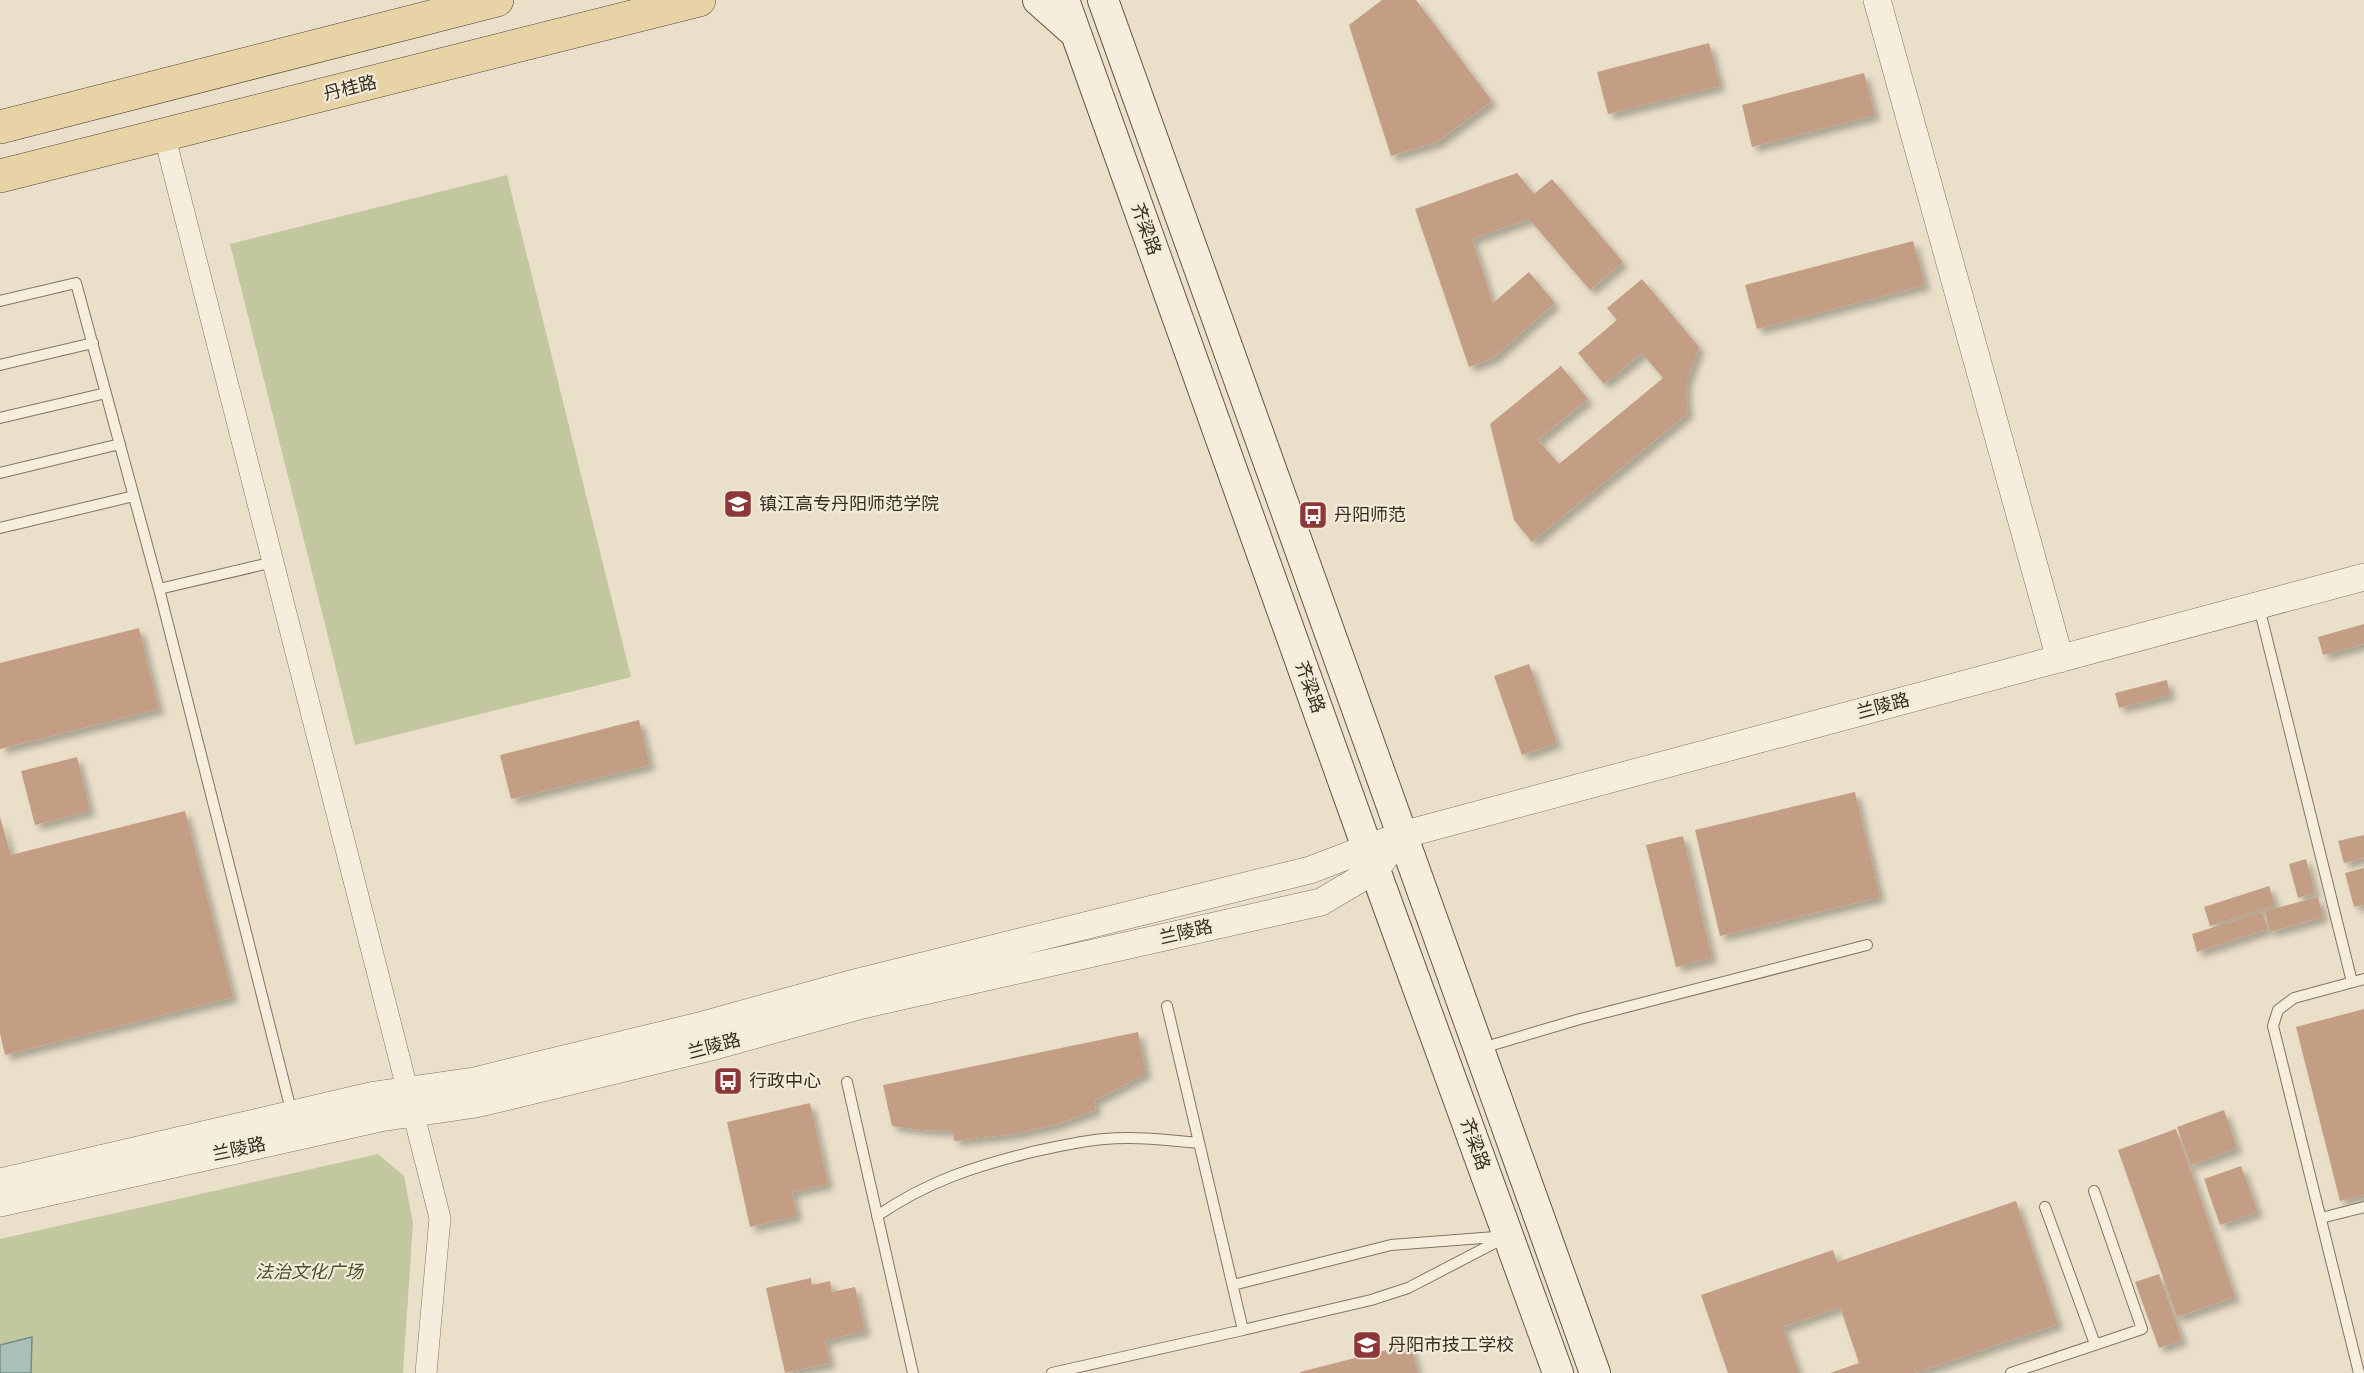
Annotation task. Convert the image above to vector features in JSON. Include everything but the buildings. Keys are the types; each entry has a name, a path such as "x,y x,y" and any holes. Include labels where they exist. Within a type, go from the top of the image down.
{"main road":[{"path":"0,127 497,0"},
{"name":"丹桂路","path":"0,176 699,0"},
{"path":"1038,0 1076,34"},
{"name":"齐梁路","path":"1064,0 1371,859 1558,1373"},
{"path":"1108,13 1129,0"},
{"name":"齐梁路","path":"1108,13 1595,1373"}],"street":[{"path":"1877,0 2060,659"},
{"path":"164,134 440,1218 426,1373"},
{"name":"兰陵路","path":"0,1203 369,1121 411,1102 474,1081 703,1025 858,982 1310,870 1371,859 1402,835 2364,578"},
{"name":"兰陵路","path":"0,1182 375,1095 411,1102"}],"lane":[{"path":"0,301 76,283 159,589 292,1114"},
{"path":"0,365 93,343"},
{"path":"0,418 106,393"},
{"path":"0,473 120,444"},
{"path":"0,528 134,496"},
{"path":"159,589 273,562"},
{"path":"2259,606 2352,982"},
{"path":"1479,1049 1580,1019 1867,945"},
{"path":"2359,1373 2273,1026 2278,1010 2294,998 2364,979"},
{"path":"1167,1006 1243,1330"},
{"path":"847,1082 913,1373"},
{"path":"877,1216 908,1195 953,1175 996,1161 1060,1146 1104,1138 1154,1138 1200,1143"},
{"path":"2011,1373 2142,1329 2094,1191"},
{"path":"2045,1207 2095,1344"},
{"path":"2321,1218 2364,1207"},
{"path":"1233,1285 1391,1245 1508,1236"},
{"path":"1052,1373 1371,1300 1408,1288 1508,1236"}],"green space":[{"path":"507,175 631,677 355,745 230,244"},
{"name":"法治文化广场","path":"378,1154 404,1176 413,1223 403,1373 0,1373 0,1239"}],"water":[{"path":"32,1337 31,1373 0,1373 0,1345"}],"place":[{"name":"镇江高专丹阳师范学院","path":"738,504"},
{"name":"丹阳师范","path":"1313,515"},
{"name":"行政中心","path":"728,1081"},
{"name":"丹阳市技工学校","path":"1367,1345"}]}
